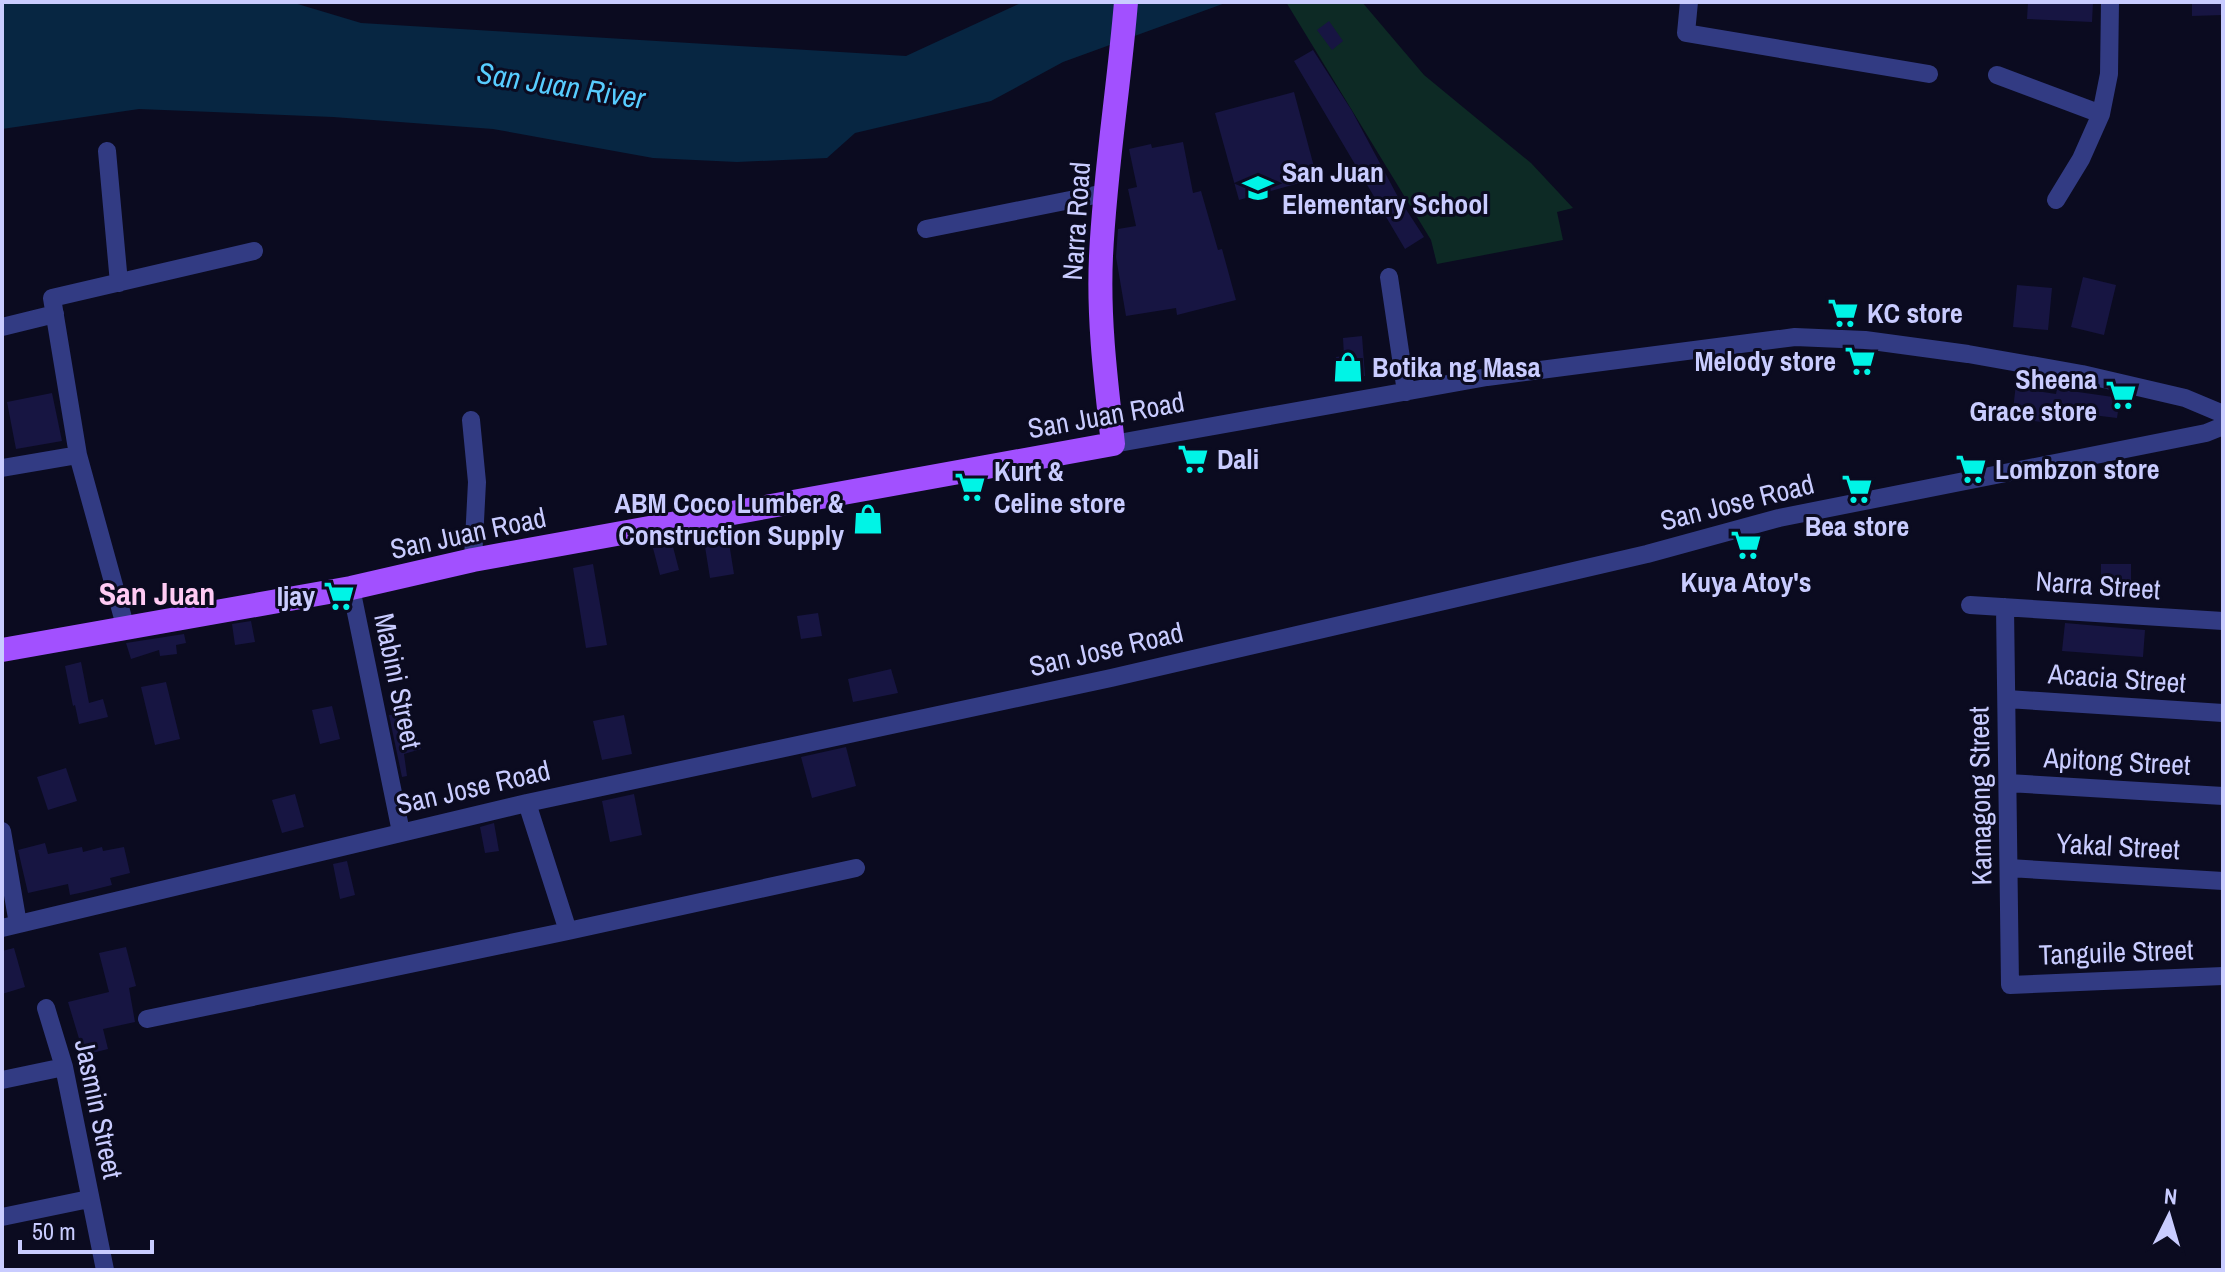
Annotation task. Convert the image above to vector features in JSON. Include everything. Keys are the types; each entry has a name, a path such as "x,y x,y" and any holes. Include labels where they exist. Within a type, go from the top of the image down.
{"main road":[{"name":"Narra Road","path":"1113,444 1100,301 1105,193 1119,91 1126,2"},
{"name":"San Juan Road","path":"2,650 351,588 473,560 1113,444"}],"street":[{"path":"1689,2 1686,33 1929,74"},
{"path":"2056,200 2081,159 2101,114 2109,74 2110,2"},
{"path":"1997,75 2101,114"},
{"path":"107,151 119,283"},
{"path":"926,229 1105,193"},
{"path":"126,629 78,455 52,298 254,251"},
{"path":"1389,277 1406,392"},
{"path":"2,327 55,314"},
{"name":"San Juan Road","path":"1113,444 1487,377 1795,337 1865,340 2082,374 2185,398 2223,414"},
{"path":"471,420 477,482 473,560"},
{"name":"San Jose Road","path":"10,926 527,803 1111,678 1647,554 1779,518 1936,485 2067,462 2206,433 2223,426"},
{"path":"2,468 78,455"},
{"name":"Mabini Street","path":"351,588 401,832"},
{"name":"Narra Street","path":"1970,605 2223,621"},
{"name":"Kamagong Street","path":"2005,607 2010,985"},
{"name":"Acacia Street","path":"2007,699 2223,713"},
{"name":"Apitong Street","path":"2008,783 2223,796"},
{"path":"527,803 568,931"},
{"path":"2,831 10,926"},
{"path":"147,1019 856,868"},
{"name":"Yakal Street","path":"2009,868 2223,881"},
{"name":"Tanguile Street","path":"2010,985 2223,976"},
{"name":"Jasmin Street","path":"46,1008 64,1067 105,1270"},
{"path":"2,1080 64,1067"},
{"path":"2,1217 89,1199"}],"green space":[{"path":"1286,2 1362,2 1424,75 1531,163 1573,208 1557,212 1563,240 1437,264 1431,240"}],"water":[{"name":"San Juan River","path":"2,2 291,2 361,23 906,56 1023,2 1228,2 1063,62 991,101 855,133 827,158 737,162 653,158 493,129 333,117 139,109 2,129"}],"building":[{"path":"2028,2 2093,2 2092,22 2027,19"},
{"path":"2192,2 2223,2 2223,15 2192,16"},
{"path":"1329,21 1343,41 1332,50 1317,30"},
{"path":"1313,50 1352,111 1398,197 1424,237 1405,249 1294,61"},
{"path":"1294,92 1317,178 1239,200 1215,113"},
{"path":"1183,142 1193,193 1201,191 1236,300 1177,315 1176,308 1126,316 1116,257 1118,229 1136,226 1128,189 1137,187 1129,149"},
{"path":"2083,277 2116,285 2104,335 2071,327"},
{"path":"2017,285 2052,288 2048,330 2013,327"},
{"path":"1362,336 1365,376 1340,378 1336,357 1344,356 1343,338"},
{"path":"2016,384 2043,387 2043,392 2056,394 2057,389 2120,398 2117,418 2076,413 2075,420 2050,419 2050,423 2012,418"},
{"path":"52,393 62,441 16,449 7,402"},
{"path":"727,530 734,574 710,578 703,534"},
{"path":"672,543 679,570 660,575 653,548"},
{"path":"593,564 607,645 586,648 573,568"},
{"path":"2101,564 2131,564 2131,595 2101,595"},
{"path":"818,613 822,636 801,639 797,616"},
{"path":"251,621 255,642 235,645 232,624"},
{"path":"2065,623 2145,630 2143,657 2062,651"},
{"path":"184,634 186,643 176,645 177,654 160,656 159,650 131,659 126,643"},
{"path":"81,662 89,703 103,699 108,717 79,724 65,666"},
{"path":"891,669 898,693 853,702 848,679"},
{"path":"166,682 180,739 155,745 141,687"},
{"path":"332,706 340,739 320,744 312,710"},
{"path":"399,714 402,737 416,733 421,749 404,754 407,776 402,777 389,715"},
{"path":"624,715 632,754 602,760 593,721"},
{"path":"846,747 856,786 812,798 801,757"},
{"path":"66,768 77,801 48,810 37,777"},
{"path":"295,794 304,827 282,833 272,800"},
{"path":"634,794 642,835 610,842 602,801"},
{"path":"494,823 499,851 485,853 480,827"},
{"path":"45,843 48,854 82,847 83,852 102,847 103,851 124,847 130,873 110,878 112,885 70,895 68,884 28,893 18,850"},
{"path":"347,861 355,895 340,899 333,864"},
{"path":"126,947 136,986 129,988 135,1022 103,1029 108,1049 84,1055 68,1002 109,992 99,953"},
{"path":"14,948 25,987 2,994 2,951"}],"place":[{"name":"San Juan Elementary School","path":"1258,188"},
{"name":"KC store","path":"1843,313"},
{"name":"Melody store","path":"1860,361"},
{"name":"Botika ng Masa","path":"1348,367"},
{"name":"Sheena Grace store","path":"2121,395"},
{"name":"Dali","path":"1193,459"},
{"name":"Lombzon store","path":"1971,469"},
{"name":"Kurt & Celine store","path":"970,487"},
{"name":"Bea store","path":"1857,489"},
{"name":"ABM Coco Lumber & Construction Supply","path":"868,519"},
{"name":"Kuya Atoy's","path":"1746,545"},
{"name":"Ijay","path":"339,596"}],"district":[{"name":"San Juan","path":"157,593"}]}
